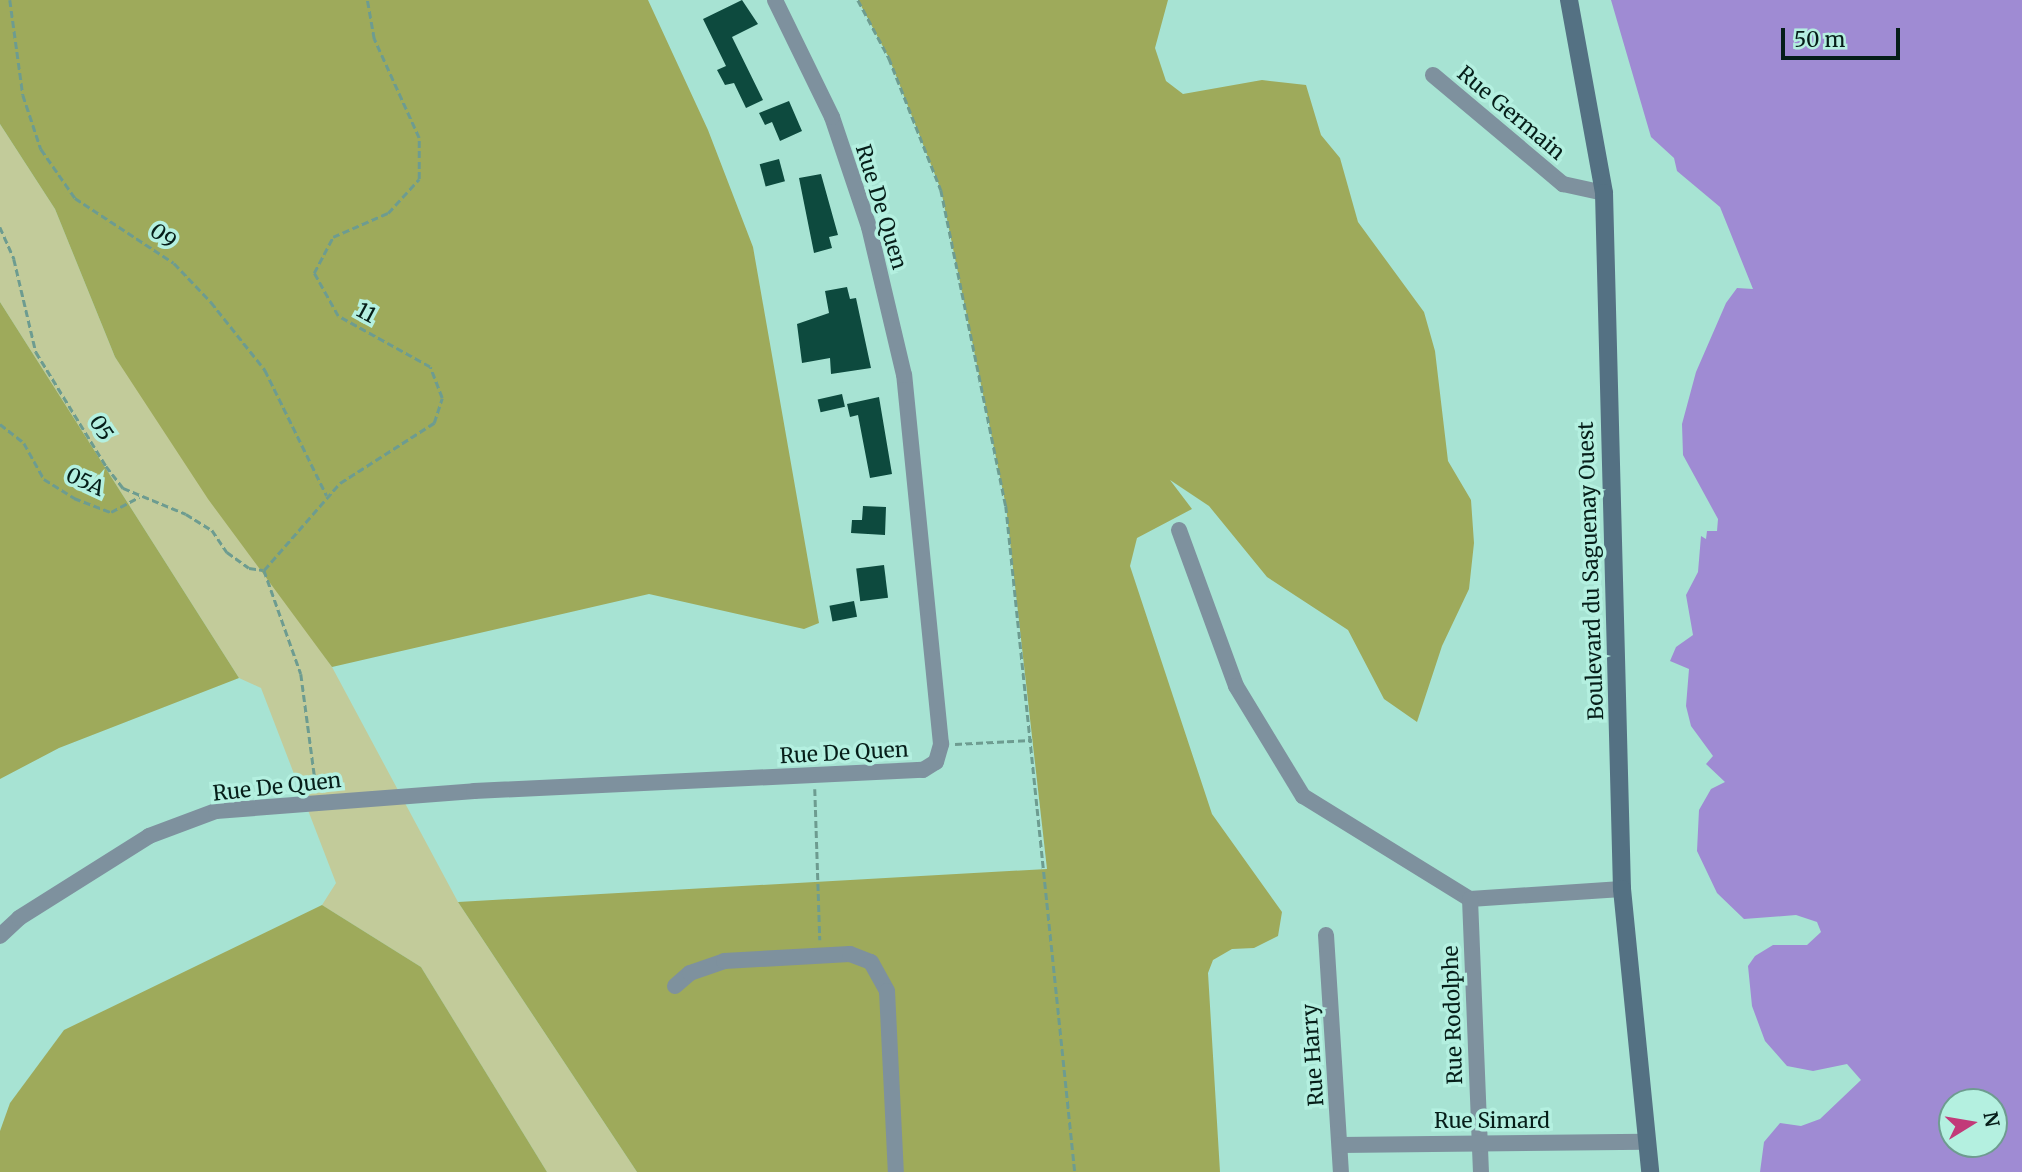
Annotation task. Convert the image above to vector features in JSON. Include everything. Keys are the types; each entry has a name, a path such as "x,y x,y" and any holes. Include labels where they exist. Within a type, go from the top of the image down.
{"main road":[{"name":"Boulevard du Saguenay Ouest","path":"1569,0 1604,193 1622,889 1648,1172"}],"street":[{"name":"Rue De Quen","path":"0,936 19,918 149,836 216,811 318,803 923,771 936,762 941,744 904,375 869,226 832,117 775,0"},
{"name":"Rue Germain","path":"1433,75 1563,184 1604,193"},
{"path":"1180,530 1236,686 1303,796 1470,899 1622,889"},
{"name":"Rue Rodolphe","path":"1470,899 1481,1172"},
{"name":"Rue Harry","path":"1326,935 1341,1172"},
{"path":"675,986 706,965 821,956 861,956 885,980 895,1172"},
{"name":"Rue Simard","path":"1340,1145 1479,1141 1645,1142"}],"path":[{"name":"09","path":"10,0 23,95 41,149 75,198 174,263 211,302 265,370 327,495"},
{"name":"11","path":"264,570 327,495 434,423 442,398 430,368 338,316 314,273 333,237 388,213 419,179 419,138 374,38 367,0"},
{"path":"858,0 889,58 941,190 1006,506 1033,740 1076,1172"},
{"name":"05","path":"0,227 18,271 36,352 106,466 139,497 186,514 212,530 227,552 249,568 264,570"},
{"name":"05A","path":"0,424 24,443 44,479 74,498 111,512 139,497"},
{"path":"264,570 300,674 318,803"},
{"path":"941,744 1033,740"},
{"path":"815,775 821,956"}],"green space":[{"path":"0,0 648,0 708,130 753,247 819,623 804,629 649,594 332,667 208,499 115,357 55,209 0,124"},
{"path":"858,0 1168,0 1155,48 1166,81 1183,94 1262,80 1306,85 1321,135 1340,158 1358,222 1424,312 1435,351 1448,461 1471,500 1474,543 1469,589 1442,646 1417,722 1384,699 1348,630 1267,577 1209,506 1170,480 1192,509 1137,538 1130,566 1212,814 1282,912 1278,936 1254,948 1232,949 1213,960 1208,973 1220,1172 637,1172 458,902 1047,869 1006,506 941,190 889,58"},
{"path":"0,124 55,209 115,357 332,667 458,902 637,1172 547,1172 421,967 322,905 336,883 261,688 239,678 0,302"},
{"path":"0,302 239,678 59,748 0,779"},
{"path":"322,905 421,967 547,1172 0,1172 0,1131 10,1103 64,1030"}],"shaded area":[{"path":"1611,0 2022,0 2022,1172 1760,1172 1764,1142 1780,1123 1801,1126 1820,1119 1861,1080 1847,1064 1813,1071 1787,1066 1765,1041 1752,1006 1748,966 1755,956 1773,945 1807,945 1821,932 1817,922 1796,915 1744,919 1717,893 1697,851 1699,810 1711,789 1725,782 1706,764 1713,756 1691,726 1686,706 1689,669 1670,661 1676,647 1693,635 1686,595 1698,572 1701,536 1706,539 1707,531 1717,531 1718,519 1683,455 1682,424 1696,372 1726,303 1737,288 1753,289 1720,207 1677,171 1674,158 1651,137"}],"building":[{"path":"742,0 758,24 732,37 763,100 746,108 734,83 725,85 717,70 726,66 703,19"},
{"path":"789,101 802,131 780,141 772,122 765,125 759,113"},
{"path":"779,159 785,181 766,186 760,164"},
{"path":"821,174 838,235 829,237 832,248 814,253 799,178"},
{"path":"847,287 850,299 856,298 871,368 831,374 830,358 802,363 797,324 829,313 825,291"},
{"path":"842,394 845,407 821,412 818,400"},
{"path":"879,397 892,474 870,478 858,415 850,417 847,404"},
{"path":"863,506 886,507 885,535 851,533 852,520 862,520"},
{"path":"884,565 888,598 860,601 856,568"},
{"path":"854,601 857,617 833,621 829,606"}]}
